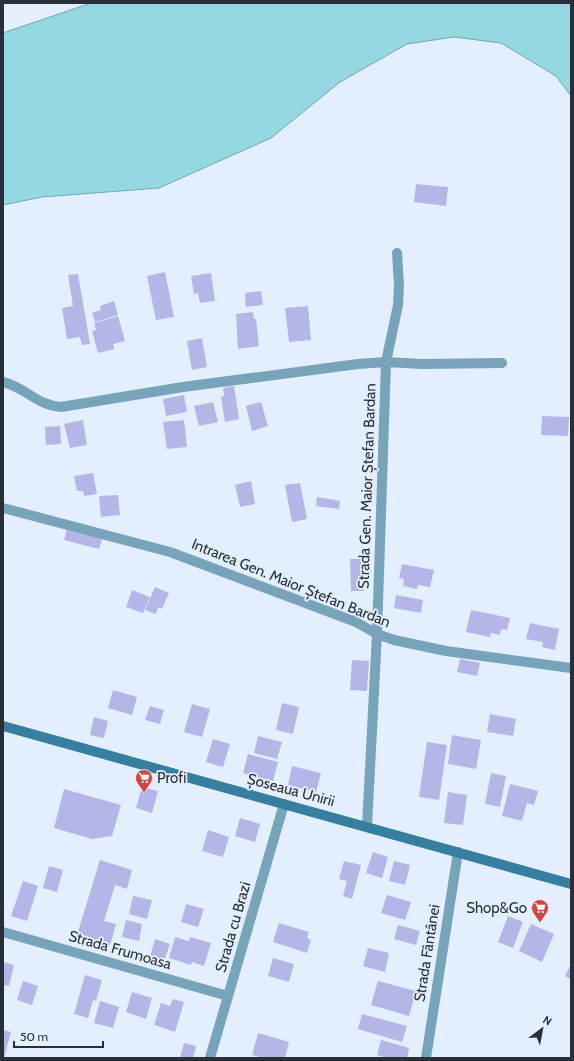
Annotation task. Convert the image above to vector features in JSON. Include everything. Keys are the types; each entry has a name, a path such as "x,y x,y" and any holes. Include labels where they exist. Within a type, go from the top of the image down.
{"main road":[{"name":"Șoseaua Unirii","path":"3,726 367,826 571,884"}],"street":[{"path":"386,362 398,305 399,285 397,253"},
{"name":"Strada Gen. Maior Ștefan Bardan","path":"367,826 378,634 386,362"},
{"name":"Strada Gen. Maior Ștefan Bardan","path":"3,382 24,391 44,404 61,407 183,387 358,364 386,362 422,364 502,362"},
{"name":"Intrarea Gen. Maior Ștefan Bardan","path":"3,508 193,560 356,622 378,634 394,640 446,651 571,668"},
{"name":"Strada cu Brazi","path":"210,1058 284,804"},
{"name":"Strada Fântânei","path":"426,1058 458,852"},
{"name":"Strada Frumoasa","path":"3,932 228,996"}],"water":[{"path":"91,3 571,3 571,96 556,76 501,43 454,37 407,44 340,82 271,138 159,188 42,197 3,205 3,33"}],"building":[{"path":"416,184 448,187 446,206 414,202"},
{"path":"165,272 174,317 156,320 147,276"},
{"path":"211,273 215,301 200,303 198,293 194,294 191,276"},
{"path":"78,274 90,344 82,345 80,337 67,339 62,308 73,306 68,275"},
{"path":"261,291 263,305 246,307 245,293"},
{"path":"114,301 118,315 95,322 92,313 101,310 100,306"},
{"path":"308,306 311,340 289,342 285,308"},
{"path":"253,312 254,319 256,319 259,346 238,349 236,314"},
{"path":"118,316 125,341 113,344 114,349 98,353 92,331 96,330 94,323"},
{"path":"202,338 207,367 192,370 187,341"},
{"path":"234,386 239,419 225,422 221,397 224,396 223,388"},
{"path":"184,395 187,412 166,416 163,399"},
{"path":"213,402 218,422 199,426 194,406"},
{"path":"261,402 268,426 252,431 246,406"},
{"path":"542,416 569,417 568,436 541,435"},
{"path":"83,420 87,445 70,448 64,424"},
{"path":"184,420 187,447 167,449 163,422"},
{"path":"60,426 61,444 46,445 45,427"},
{"path":"93,473 97,494 84,496 83,491 77,491 74,476"},
{"path":"251,481 255,504 240,507 235,485"},
{"path":"300,483 307,519 292,522 285,485"},
{"path":"118,495 120,515 101,517 99,496"},
{"path":"317,497 340,501 339,509 316,506"},
{"path":"67,529 102,539 99,549 64,540"},
{"path":"350,559 363,559 364,591 351,591"},
{"path":"402,564 434,570 430,587 418,585 417,589 403,586 404,579 399,578"},
{"path":"155,587 169,593 162,609 158,607 156,614 145,610"},
{"path":"132,590 150,597 143,613 126,607"},
{"path":"396,595 423,600 421,613 394,608"},
{"path":"471,610 510,618 507,630 501,629 500,635 491,633 490,637 466,632"},
{"path":"530,623 559,629 555,650 542,647 543,642 526,639"},
{"path":"460,659 480,663 477,676 457,672"},
{"path":"352,660 369,661 367,691 350,690"},
{"path":"113,690 137,697 132,715 108,708"},
{"path":"282,703 299,707 293,734 276,730"},
{"path":"192,704 210,709 202,737 184,732"},
{"path":"150,706 164,710 160,724 145,720"},
{"path":"490,714 516,719 513,736 487,732"},
{"path":"94,717 108,721 104,738 90,735"},
{"path":"452,735 481,740 476,769 448,764"},
{"path":"258,736 282,742 277,759 254,753"},
{"path":"213,739 230,744 223,767 206,762"},
{"path":"427,742 447,745 439,800 419,797"},
{"path":"248,754 278,762 273,781 243,773"},
{"path":"292,766 321,773 316,792 288,785"},
{"path":"491,773 506,776 500,807 485,804"},
{"path":"510,784 538,791 534,805 527,803 522,821 502,816"},
{"path":"142,787 158,791 152,813 136,808"},
{"path":"64,789 121,805 112,836 92,839 54,828"},
{"path":"448,792 467,795 463,825 444,823"},
{"path":"240,818 260,824 255,842 235,836"},
{"path":"208,830 229,837 223,857 202,851"},
{"path":"373,852 388,857 382,878 366,873"},
{"path":"100,860 132,870 127,889 115,885 104,921 116,924 110,945 77,935"},
{"path":"344,861 361,865 352,899 343,896 347,881 339,879"},
{"path":"394,861 410,865 405,885 389,881"},
{"path":"49,866 63,870 57,892 43,888"},
{"path":"23,881 38,886 27,921 11,916"},
{"path":"387,895 411,902 405,920 381,913"},
{"path":"133,896 152,900 147,919 129,914"},
{"path":"186,904 204,909 198,927 181,922"},
{"path":"508,916 523,922 513,948 498,942"},
{"path":"126,920 142,924 139,941 122,937"},
{"path":"279,923 309,932 307,938 311,940 307,953 273,942"},
{"path":"531,924 554,934 542,962 519,951"},
{"path":"398,925 420,931 416,945 394,939"},
{"path":"175,937 189,941 190,937 211,943 204,966 192,962 191,965 169,958"},
{"path":"155,939 170,944 163,964 149,960"},
{"path":"368,948 389,953 385,972 363,966"},
{"path":"273,958 294,964 289,982 268,976"},
{"path":"3,962 14,965 9,986 3,985"},
{"path":"571,964 571,979 565,976"},
{"path":"85,975 102,980 96,1001 93,1000 88,1018 74,1014"},
{"path":"23,981 38,986 32,1005 17,1000"},
{"path":"378,981 416,991 409,1016 371,1005"},
{"path":"132,992 152,998 146,1019 126,1012"},
{"path":"173,999 184,1002 175,1032 154,1025 161,1003 170,1006"},
{"path":"100,1001 119,1007 113,1028 94,1023"},
{"path":"362,1014 407,1026 402,1042 358,1029"},
{"path":"3,1030 11,1032 4,1058 3,1058"},
{"path":"258,1033 289,1042 285,1058 263,1058 252,1055"},
{"path":"381,1040 409,1048 407,1058 388,1058 377,1055"},
{"path":"184,1043 196,1046 193,1058 180,1058"}],"place":[{"name":"Profi","path":"144,793"},
{"name":"Shop&Go","path":"540,923"}]}
